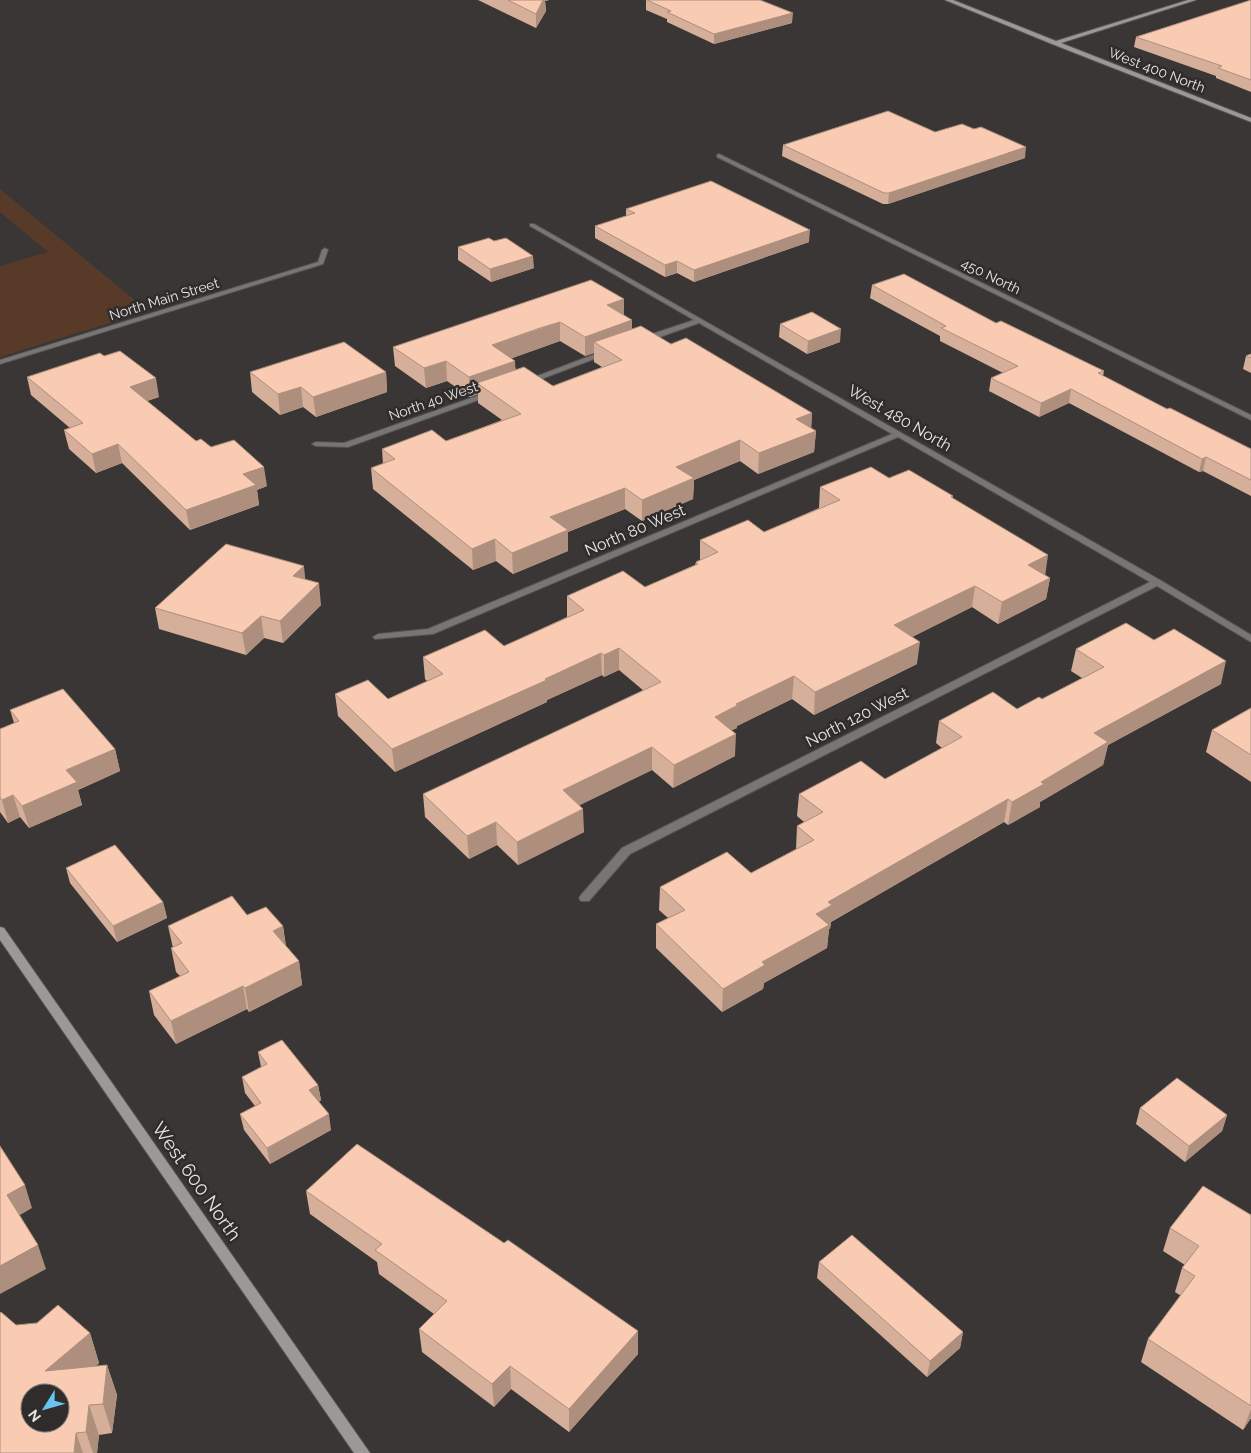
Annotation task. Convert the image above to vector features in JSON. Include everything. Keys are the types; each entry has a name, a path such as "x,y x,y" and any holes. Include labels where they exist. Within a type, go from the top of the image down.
{"street":[{"name":"West 400 North","path":"948,0 1251,120"},
{"path":"1054,43 1193,0"},
{"name":"450 North","path":"719,156 1251,418"},
{"name":"West 480 North","path":"532,225 1157,582 1251,638"},
{"name":"North Main Street","path":"0,362 321,264 325,250"},
{"path":"634,344 700,321"},
{"path":"522,383 616,350"},
{"name":"North 40 West","path":"316,444 345,445 504,389"},
{"name":"North 80 West","path":"378,637 430,632 899,434"},
{"name":"North 120 West","path":"585,898 626,850 1157,582"},
{"name":"West 600 North","path":"0,931 363,1453"}],"shaded area":[{"path":"0,189 148,311 0,357 0,266 48,252 0,212"}],"building":[{"path":"508,0 543,0 536,14"},
{"path":"647,0 760,0 793,13 714,34 667,12 671,11"},
{"path":"1251,0 1251,80 1218,68 1222,66 1136,37"},
{"path":"888,111 935,132 962,124 974,129 981,127 1026,147 889,193 884,193 783,145"},
{"path":"711,181 810,230 694,270 677,261 665,265 595,226 635,213 626,209"},
{"path":"489,238 494,241 506,238 533,256 490,269 458,247"},
{"path":"904,274 996,323 1001,321 1104,371 1098,373 1167,409 1170,408 1251,449 1251,480 1206,457 1202,459 1071,389 1041,403 991,378 1018,366 941,328 946,326 872,285"},
{"path":"591,280 624,299 607,305 632,320 585,337 560,322 540,328 492,345 515,361 469,377 446,361 424,368 393,347"},
{"path":"812,312 841,329 808,341 780,324"},
{"path":"641,326 671,344 686,338 812,413 796,419 816,431 759,453 740,440 676,467 694,478 642,500 625,488 550,517 568,530 512,553 495,539 472,549 371,468 395,459 382,449 432,430 446,441 521,414 477,383 524,367 553,386 622,360 594,342"},
{"path":"344,342 386,372 313,397 301,387 278,394 250,372"},
{"path":"120,351 156,378 130,387 196,441 201,439 211,447 234,440 264,467 243,474 256,485 186,510 118,444 92,454 64,430 83,423 27,377 100,353 104,356"},
{"path":"871,467 889,478 909,470 953,496 951,497 1048,555 1028,565 1050,578 1002,602 975,586 894,625 920,642 815,692 794,676 736,704 738,705 715,717 736,734 674,765 652,747 563,790 583,809 517,842 496,822 467,836 423,794 661,682 619,648 604,655 601,653 545,679 547,680 392,749 335,694 368,680 388,699 443,674 423,657 485,630 504,646 584,610 567,596 623,571 645,587 698,564 696,562 718,552 700,540 748,520 764,532 840,500 820,487"},
{"path":"226,544 304,566 293,576 319,583 280,621 261,616 242,633 155,608"},
{"path":"1126,623 1154,640 1174,629 1226,661 1094,733 1108,742 1041,782 1044,784 1012,802 1008,799 828,902 832,905 816,914 829,925 762,962 765,965 723,989 656,924 685,910 660,887 727,852 751,873 814,840 797,826 823,812 799,794 861,761 885,779 962,737 939,721 993,692 1017,709 1039,697 1042,699 1104,667 1076,649"},
{"path":"63,689 115,749 66,770 77,782 22,806 13,795 2,800 0,797 0,729 19,721 10,710"},
{"path":"1251,708 1251,755 1212,730"},
{"path":"115,845 163,902 113,926 66,868"},
{"path":"232,896 247,915 266,907 283,926 273,931 299,961 245,988 243,986 171,1021 149,991 189,972 171,948 182,943 168,926"},
{"path":"282,1040 318,1085 309,1090 329,1114 267,1148 240,1114 261,1103 242,1077 267,1064 258,1052"},
{"path":"1177,1078 1227,1115 1189,1146 1140,1108"},
{"path":"357,1144 504,1243 508,1240 638,1331 569,1409 510,1366 492,1384 419,1329 447,1301 375,1250 382,1244 306,1191"},
{"path":"0,1146 25,1185 7,1195 38,1245 0,1266"},
{"path":"1203,1186 1251,1215 1251,1406 1148,1339 1195,1276 1182,1268 1199,1246 1170,1228"},
{"path":"852,1235 963,1332 930,1361 819,1262"},
{"path":"58,1305 90,1333 45,1371 107,1365 103,1404 89,1405 86,1432 76,1433 74,1453 0,1453 0,1313 16,1325 37,1323"}]}
